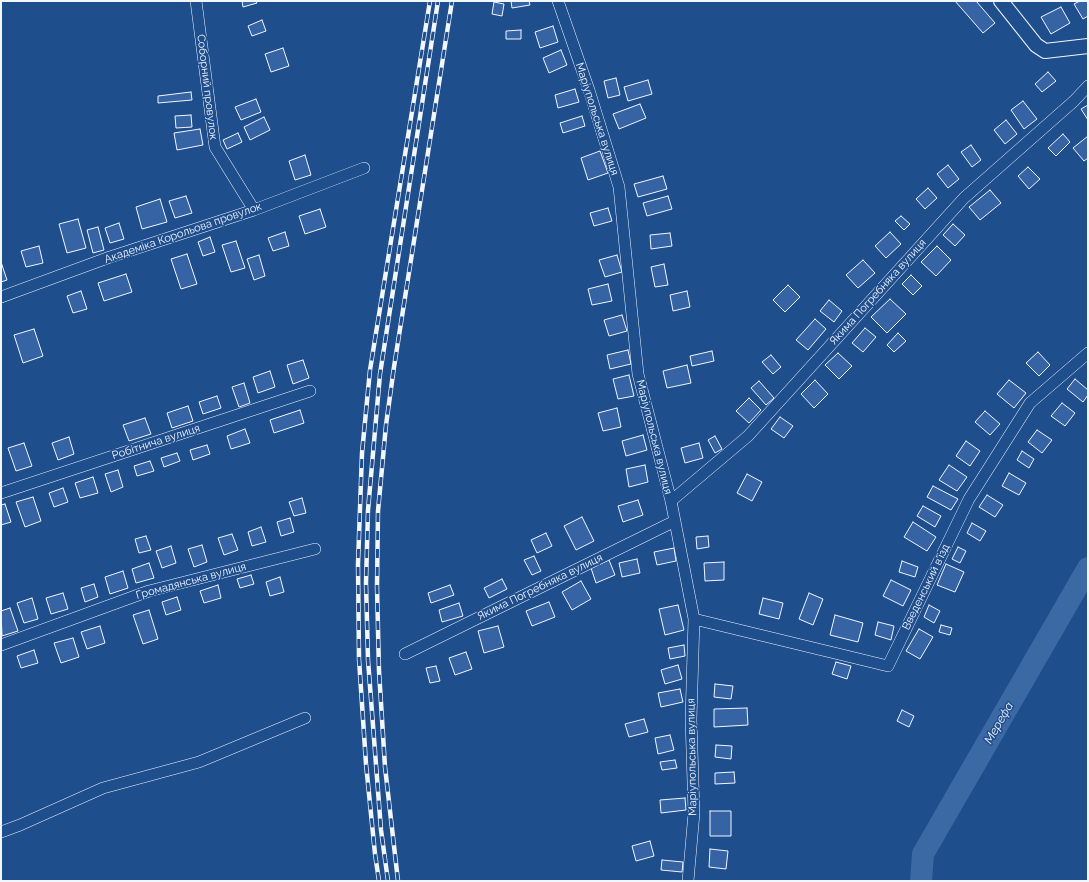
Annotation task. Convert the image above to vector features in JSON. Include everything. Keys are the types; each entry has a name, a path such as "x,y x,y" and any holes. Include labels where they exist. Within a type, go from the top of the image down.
{"street":[{"name":"Соборний провулок","path":"196,1 215,147 254,210"},
{"name":"Маріупольська вулиця","path":"558,1 589,90 619,187 638,374 671,501 694,619 691,720 694,813 688,881"},
{"path":"1001,1 1036,44 1045,51 1088,46"},
{"name":"Якима Погребняка вулиця","path":"671,501 748,436 964,198 1074,101 1088,86"},
{"name":"Академіка Корольова провулок","path":"1,297 110,257 254,210 364,168"},
{"name":"Введенський в'їзд","path":"694,619 888,666 969,499 1030,403 1088,353"},
{"name":"Робітнича вулиця","path":"1,494 310,391"},
{"name":"Якима Погребняка вулиця","path":"405,654 675,521"},
{"name":"Громадянська вулиця","path":"1,645 149,591 315,549"},
{"path":"1,832 103,788 199,762 305,718"}],"building":[{"path":"242,1 256,1 257,3 243,7"},
{"path":"511,1 529,1 530,5 512,8"},
{"path":"955,1 976,1 995,23 983,33"},
{"path":"1080,1 1088,1 1088,16 1083,19 1074,4"},
{"path":"494,2 504,4 502,16 492,14"},
{"path":"1061,7 1070,23 1051,34 1041,17"},
{"path":"262,20 266,31 252,36 248,26"},
{"path":"553,26 558,42 540,48 535,32"},
{"path":"521,30 521,39 506,39 506,31"},
{"path":"283,48 289,66 271,72 265,54"},
{"path":"561,50 567,65 549,73 543,58"},
{"path":"1048,72 1056,81 1042,92 1035,84"},
{"path":"616,78 620,95 608,98 604,81"},
{"path":"648,80 652,94 628,101 624,87"},
{"path":"575,89 579,102 558,108 555,95"},
{"path":"191,92 192,100 158,103 158,96"},
{"path":"256,99 261,112 241,120 235,107"},
{"path":"1023,101 1037,119 1024,129 1011,110"},
{"path":"640,104 646,118 619,129 613,114"},
{"path":"1088,105 1088,120 1081,109"},
{"path":"191,115 192,127 176,128 175,116"},
{"path":"582,116 585,126 563,133 560,123"},
{"path":"264,117 270,130 250,140 244,127"},
{"path":"1006,120 1017,134 1005,144 994,130"},
{"path":"200,129 203,145 177,150 174,133"},
{"path":"238,133 242,142 227,149 223,140"},
{"path":"1063,134 1070,142 1056,156 1048,148"},
{"path":"1088,136 1088,158 1084,161 1073,148"},
{"path":"971,145 981,160 972,167 961,152"},
{"path":"600,151 608,173 588,180 581,158"},
{"path":"305,155 311,175 295,180 289,161"},
{"path":"948,165 959,179 948,188 937,174"},
{"path":"1028,167 1040,179 1029,189 1018,176"},
{"path":"663,176 667,189 638,197 634,184"},
{"path":"928,188 937,198 925,209 916,199"},
{"path":"990,190 1001,203 980,220 969,207"},
{"path":"186,196 192,213 175,218 169,201"},
{"path":"668,196 672,209 647,216 643,203"},
{"path":"160,199 167,222 142,229 136,207"},
{"path":"608,208 612,221 594,226 590,213"},
{"path":"320,209 326,227 305,234 299,216"},
{"path":"901,216 910,224 904,230 895,221"},
{"path":"78,219 86,248 67,253 59,224"},
{"path":"119,223 124,239 110,243 105,228"},
{"path":"953,224 965,235 955,246 943,235"},
{"path":"98,227 104,250 93,253 87,230"},
{"path":"285,232 289,246 273,251 268,238"},
{"path":"890,232 901,244 886,258 875,246"},
{"path":"670,233 672,246 651,249 650,235"},
{"path":"210,237 215,252 203,256 198,242"},
{"path":"236,241 245,268 231,272 222,245"},
{"path":"39,246 43,263 26,267 21,251"},
{"path":"937,246 951,260 936,276 921,262"},
{"path":"187,254 197,284 181,289 171,259"},
{"path":"259,255 265,276 254,280 247,259"},
{"path":"617,255 622,272 605,277 599,260"},
{"path":"863,260 875,273 858,288 846,275"},
{"path":"664,264 668,285 655,287 651,267"},
{"path":"2,265 7,280 1,282 1,266"},
{"path":"126,274 132,292 104,301 98,283"},
{"path":"911,275 922,286 913,295 902,284"},
{"path":"608,284 612,301 592,305 588,289"},
{"path":"788,285 800,297 785,312 773,300"},
{"path":"81,291 87,309 73,313 67,296"},
{"path":"687,291 690,307 673,311 670,295"},
{"path":"890,299 906,314 887,333 871,317"},
{"path":"829,300 842,311 834,322 820,311"},
{"path":"622,315 627,331 609,336 604,320"},
{"path":"815,319 826,329 808,350 796,340"},
{"path":"865,328 876,337 863,352 852,343"},
{"path":"34,329 43,356 23,363 14,335"},
{"path":"898,333 906,341 894,352 887,345"},
{"path":"628,350 631,364 610,369 607,355"},
{"path":"712,351 714,361 692,366 690,356"},
{"path":"1038,352 1050,365 1039,376 1026,363"},
{"path":"838,353 852,366 839,379 825,365"},
{"path":"771,355 781,367 773,374 762,362"},
{"path":"303,360 309,378 293,384 287,365"},
{"path":"687,365 691,383 667,388 663,371"},
{"path":"270,371 275,387 258,393 253,377"},
{"path":"629,375 634,396 618,399 613,379"},
{"path":"1075,379 1088,390 1088,395 1083,402 1067,389"},
{"path":"815,380 828,394 814,408 801,394"},
{"path":"1009,380 1026,393 1014,408 997,394"},
{"path":"759,381 774,398 766,405 751,388"},
{"path":"244,383 250,403 239,407 232,387"},
{"path":"217,396 221,408 203,414 199,402"},
{"path":"749,398 761,410 749,423 736,411"},
{"path":"1062,403 1075,413 1065,426 1051,416"},
{"path":"188,406 193,421 172,428 167,413"},
{"path":"617,408 621,427 603,431 598,413"},
{"path":"300,410 304,423 274,433 270,420"},
{"path":"985,411 1000,424 990,435 975,422"},
{"path":"780,417 793,426 784,438 771,429"},
{"path":"145,418 151,434 129,441 123,425"},
{"path":"245,429 250,443 231,449 227,436"},
{"path":"1037,430 1052,440 1042,453 1028,442"},
{"path":"643,435 647,450 626,456 622,441"},
{"path":"715,436 722,449 715,453 708,440"},
{"path":"69,437 74,454 58,460 52,443"},
{"path":"966,441 980,451 970,466 956,456"},
{"path":"24,443 32,466 16,471 8,448"},
{"path":"699,443 703,458 685,463 681,448"},
{"path":"207,445 210,454 193,460 190,450"},
{"path":"1022,451 1034,459 1029,468 1017,460"},
{"path":"177,453 180,461 164,467 161,458"},
{"path":"150,461 154,471 137,476 134,466"},
{"path":"645,465 648,482 629,487 626,469"},
{"path":"949,465 967,477 957,491 939,480"},
{"path":"118,470 123,487 111,492 105,474"},
{"path":"1009,473 1026,483 1019,495 1002,486"},
{"path":"747,474 762,482 752,501 737,493"},
{"path":"93,477 98,493 80,498 75,483"},
{"path":"933,486 958,499 951,510 927,497"},
{"path":"63,488 68,502 54,507 49,493"},
{"path":"987,495 1003,505 995,517 979,507"},
{"path":"33,497 41,521 25,527 16,502"},
{"path":"302,498 306,513 294,516 289,502"},
{"path":"638,500 643,515 623,522 618,506"},
{"path":"5,504 11,522 1,525 1,505"},
{"path":"923,506 941,516 935,527 917,516"},
{"path":"582,517 594,541 576,550 564,526"},
{"path":"290,518 294,532 281,536 277,522"},
{"path":"913,522 936,537 927,551 904,537"},
{"path":"972,523 986,531 980,541 967,533"},
{"path":"261,527 266,542 252,546 248,532"},
{"path":"546,533 552,546 537,553 531,540"},
{"path":"232,534 238,550 224,555 218,538"},
{"path":"146,536 151,550 139,553 135,539"},
{"path":"708,536 709,547 697,549 696,537"},
{"path":"202,545 207,562 194,567 188,549"},
{"path":"171,546 176,563 162,568 156,551"},
{"path":"958,547 966,551 960,563 952,559"},
{"path":"674,548 676,561 657,565 654,552"},
{"path":"534,556 541,571 532,575 524,560"},
{"path":"637,559 640,573 622,577 619,563"},
{"path":"609,560 615,575 596,583 591,568"},
{"path":"902,561 918,567 915,577 899,572"},
{"path":"724,562 724,580 705,581 704,563"},
{"path":"149,563 154,578 136,583 132,569"},
{"path":"946,564 964,572 955,592 937,585"},
{"path":"123,571 128,588 110,594 105,577"},
{"path":"251,575 254,584 240,588 237,579"},
{"path":"280,577 284,592 270,596 266,582"},
{"path":"502,579 507,589 489,598 484,588"},
{"path":"891,580 911,590 903,606 883,596"},
{"path":"581,581 591,599 572,610 562,592"},
{"path":"94,584 98,597 85,602 81,588"},
{"path":"218,585 221,598 204,603 200,591"},
{"path":"450,585 454,595 431,603 428,593"},
{"path":"63,593 68,609 51,614 46,598"},
{"path":"809,593 823,599 813,625 799,619"},
{"path":"177,597 181,610 166,615 162,602"},
{"path":"32,598 38,619 24,623 17,603"},
{"path":"763,598 783,603 779,619 759,614"},
{"path":"549,602 555,617 532,626 526,611"},
{"path":"459,603 463,616 442,622 439,610"},
{"path":"678,605 684,630 665,635 659,609"},
{"path":"929,605 940,611 934,623 924,617"},
{"path":"10,608 18,631 2,636 1,611"},
{"path":"149,610 158,639 143,644 133,615"},
{"path":"835,615 863,623 858,642 830,635"},
{"path":"878,622 894,626 891,640 875,635"},
{"path":"941,625 952,628 950,635 939,632"},
{"path":"100,626 105,643 87,649 81,632"},
{"path":"498,626 504,647 484,653 478,631"},
{"path":"919,629 933,637 920,659 906,651"},
{"path":"73,638 79,657 61,663 54,643"},
{"path":"684,645 685,656 670,659 668,648"},
{"path":"34,650 38,663 21,668 17,656"},
{"path":"466,652 472,669 455,675 449,658"},
{"path":"836,662 851,666 847,679 832,674"},
{"path":"678,665 682,679 665,684 661,670"},
{"path":"436,666 440,681 430,683 426,668"},
{"path":"715,684 733,686 731,699 714,697"},
{"path":"680,689 683,702 661,707 658,693"},
{"path":"747,708 748,725 714,727 714,709"},
{"path":"902,710 914,716 909,727 897,721"},
{"path":"644,719 648,732 629,737 625,724"},
{"path":"670,735 674,750 658,754 655,738"},
{"path":"716,745 732,746 731,759 715,757"},
{"path":"675,760 677,768 662,770 660,762"},
{"path":"734,772 735,783 715,784 715,773"},
{"path":"685,798 686,810 661,813 660,800"},
{"path":"710,811 731,811 731,836 710,836"},
{"path":"650,841 654,856 636,861 632,846"},
{"path":"710,849 728,851 726,869 709,867"},
{"path":"662,860 683,862 682,872 661,870"}],"waterway":[{"name":"Мерефа","path":"921,881 923,854 1088,568"}],"railway":[{"path":"379,881 366,764 359,659 358,564 362,453 370,370 430,1"},
{"path":"388,881 381,830 368,660 366,583 368,510 380,374 438,1"},
{"path":"398,881 385,767 379,671 377,587 378,511 386,425 394,367 452,1"}]}
